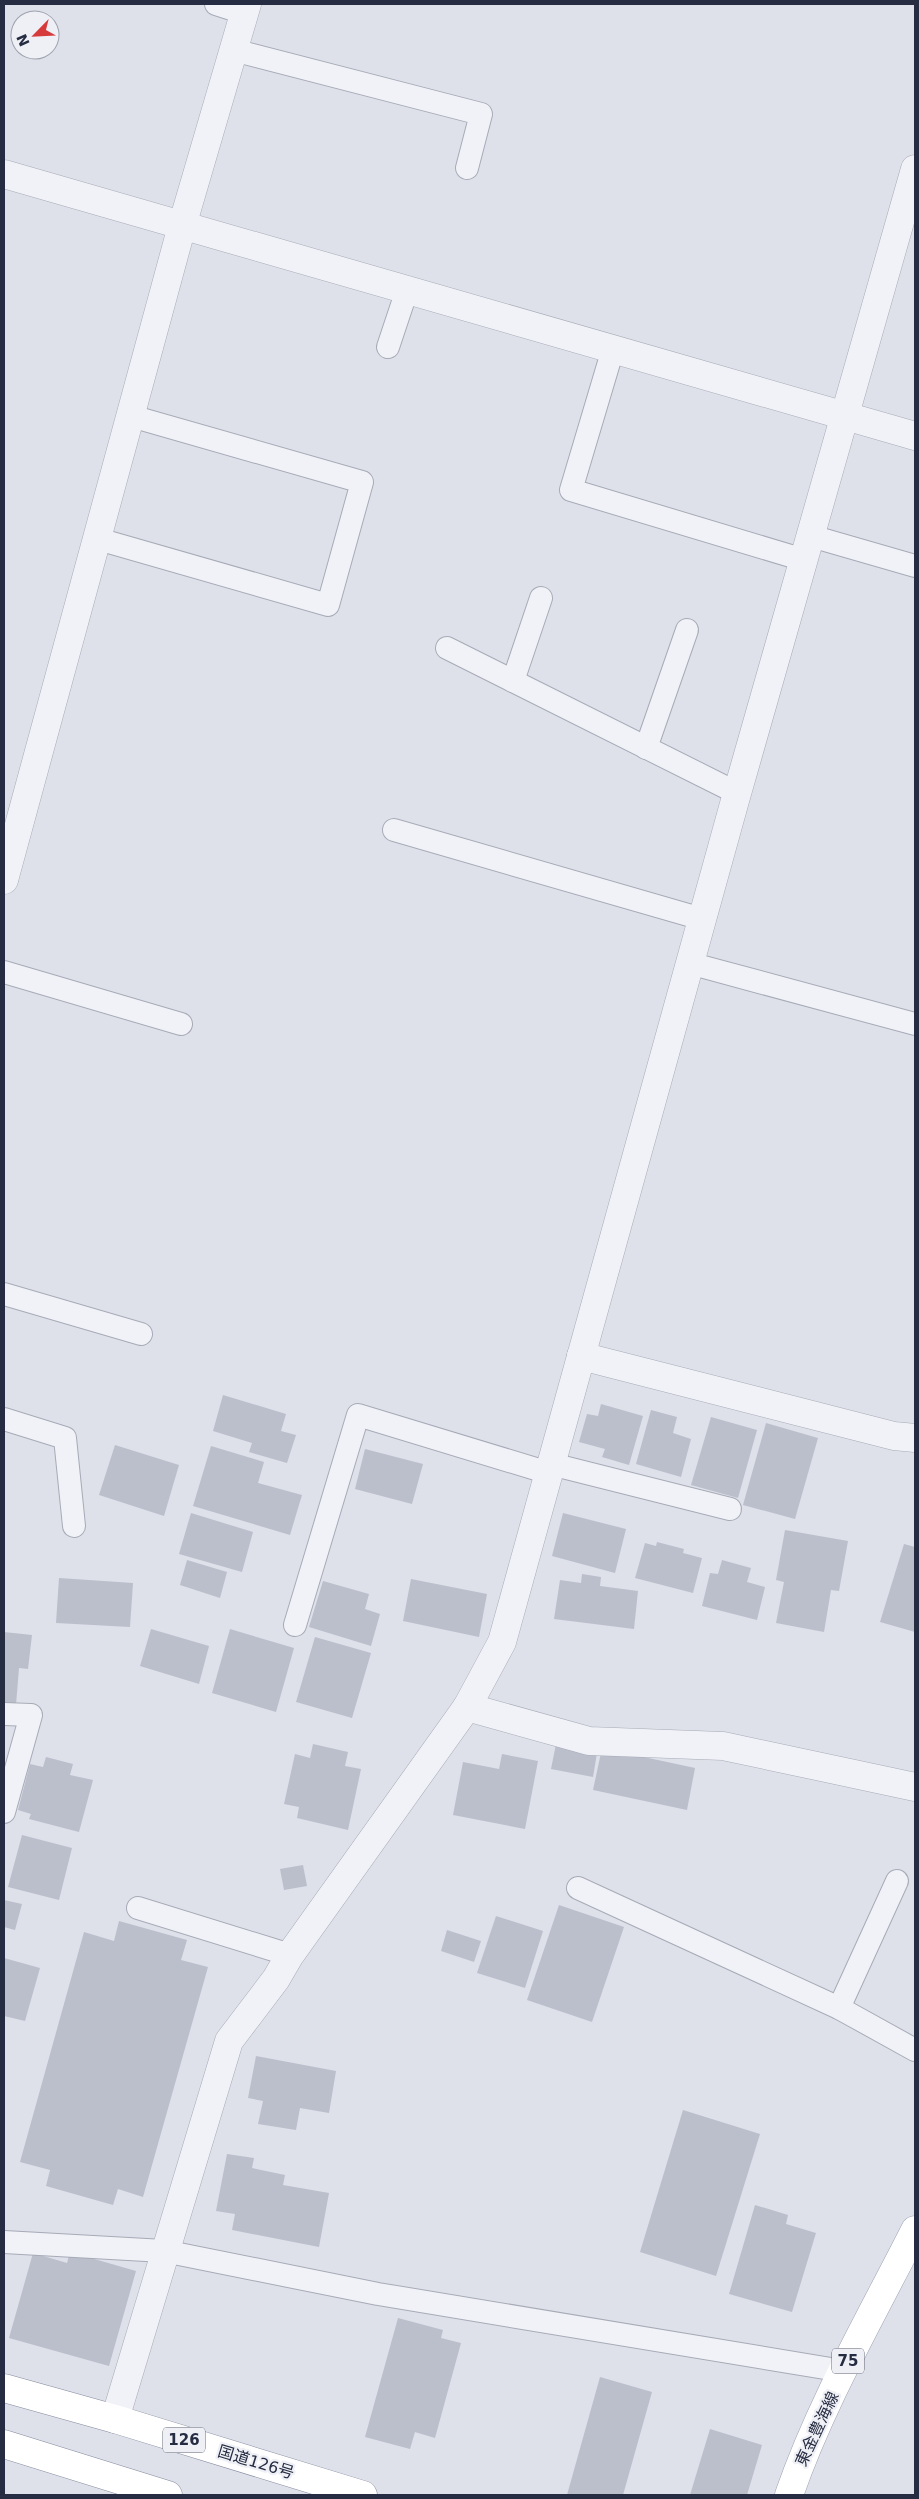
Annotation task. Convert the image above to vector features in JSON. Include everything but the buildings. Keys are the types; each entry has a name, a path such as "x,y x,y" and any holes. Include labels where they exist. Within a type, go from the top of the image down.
{"main road":[{"name":"東金豊海線","path":"789,2495 798,2470 843,2371 915,2230"},
{"name":"国道126号","path":"4,2388 115,2419 363,2495"},
{"path":"4,2444 168,2495"}],"street":[{"path":"4,880 182,226 245,8"},
{"path":"115,2419 164,2251 229,2041 276,1979 290,1955 468,1707 502,1642 689,963 915,169"},
{"path":"4,174 915,436"},
{"path":"581,1356 894,1436 915,1438"},
{"path":"468,1707 589,1742 723,1746 915,1787"}],"lane":[{"path":"216,4 245,8"},
{"path":"233,50 481,114 467,168"},
{"path":"388,348 407,290"},
{"path":"613,350 571,490 807,548 915,566"},
{"path":"98,538 328,605 360,492 362,482 131,416"},
{"path":"513,681 541,598"},
{"path":"646,748 687,630"},
{"path":"447,648 737,793"},
{"path":"394,830 702,919"},
{"path":"689,963 915,1024"},
{"path":"4,972 181,1024"},
{"path":"4,1294 141,1334"},
{"path":"294,1625 358,1415 550,1469 730,1509"},
{"path":"4,1419 65,1438 74,1526"},
{"path":"4,1714 31,1715 4,1812"},
{"path":"839,2008 897,1882"},
{"path":"578,1888 839,2008 915,2050"},
{"path":"138,1908 290,1955"},
{"path":"4,2242 164,2251 378,2294 843,2371"}]}
